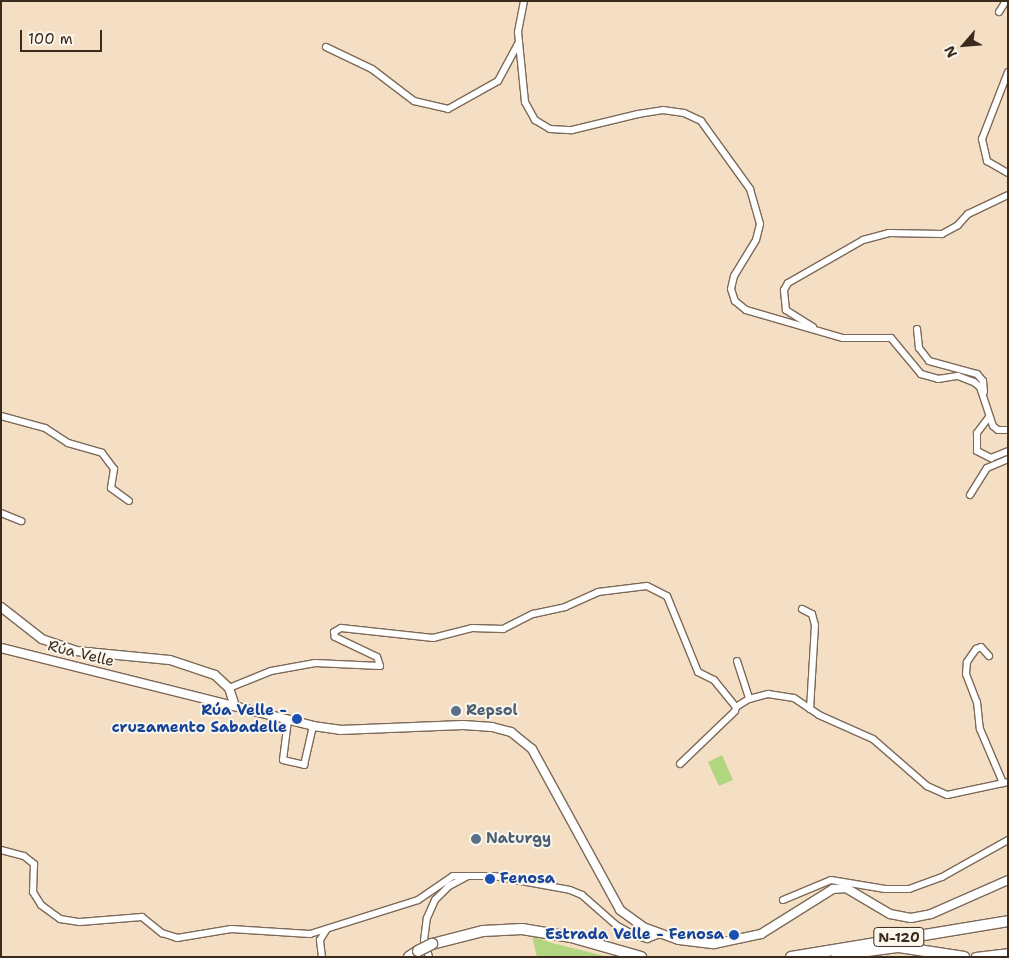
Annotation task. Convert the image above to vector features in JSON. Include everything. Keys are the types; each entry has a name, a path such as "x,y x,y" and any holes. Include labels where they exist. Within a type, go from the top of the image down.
{"highway":[{"name":"N-120","path":"791,957 1008,921"},
{"path":"413,954 432,944 482,931 522,929 571,937 641,957"},
{"path":"816,957 898,947 964,957"}],"street":[{"path":"524,1 519,42 525,102 535,120 550,129 572,130 663,110 684,113 701,121 750,189 760,224 756,240 734,276 731,289 735,301 746,310 853,339 872,336 891,338 921,374 938,379 965,377 980,387 985,399"},
{"path":"999,12 1006,1"},
{"path":"326,47 372,69 414,101 448,109 498,81 519,42"},
{"path":"1008,72 982,138 987,161 1008,173"},
{"path":"820,331 786,310 784,290 788,283 863,240 889,233 942,234 958,225 968,214 1008,195"},
{"path":"917,329 919,348 929,361 976,374 983,381 989,417 998,430 1008,430"},
{"path":"1,416 45,428 68,443 102,453 114,469 111,488 128,501"},
{"path":"989,417 977,433 976,451 990,458 1008,451"},
{"path":"970,495 987,468 1008,459"},
{"path":"1,513 21,521"},
{"path":"229,688 272,671 315,663 380,666 377,657 335,637 334,632 341,628 432,638 472,628 503,629 533,614 565,607 598,592 647,586 667,596 698,672 714,680 736,706"},
{"path":"1,606 42,639 76,651 170,660 215,675 229,688 236,706"},
{"path":"802,609 812,614 815,625 810,709"},
{"name":"Rúa Velle","path":"1,648 313,726 340,730 478,725 502,729 521,737 532,749 618,906 636,923 660,934 704,944 752,937 776,927 841,884"},
{"path":"680,764 735,711 736,706 749,699 768,694 794,698 810,709 873,739 927,786 947,795 1006,783 980,729 977,702 966,674 967,662 976,649 981,648 989,656"},
{"path":"737,661 749,699"},
{"path":"288,720 283,760 304,765 313,726"},
{"path":"783,900 828,881 885,889 909,889 942,876 1008,840"},
{"path":"1,850 24,856 34,864 33,892 41,905 60,919 80,922 142,917 162,932 177,938 231,929 310,934 418,900 453,876 494,876 570,890 582,895 616,925 634,935 647,939 660,934"},
{"path":"429,957 424,941 427,918 435,900 449,886 469,876"},
{"path":"841,884 890,914 911,918 931,914 1007,880"},
{"path":"322,957 320,940 327,929"},
{"path":"976,957 1005,954"}],"green space":[{"path":"722,755 733,780 719,786 708,762"},
{"path":"532,936 552,943 609,957 537,957"}],"place":[{"name":"Repsol","path":"456,711"},
{"name":"Rúa Velle - cruzamento Sabadelle","path":"297,719"},
{"name":"Naturgy","path":"476,839"},
{"name":"Fenosa","path":"490,879"},
{"name":"Estrada Velle - Fenosa","path":"734,935"}]}
